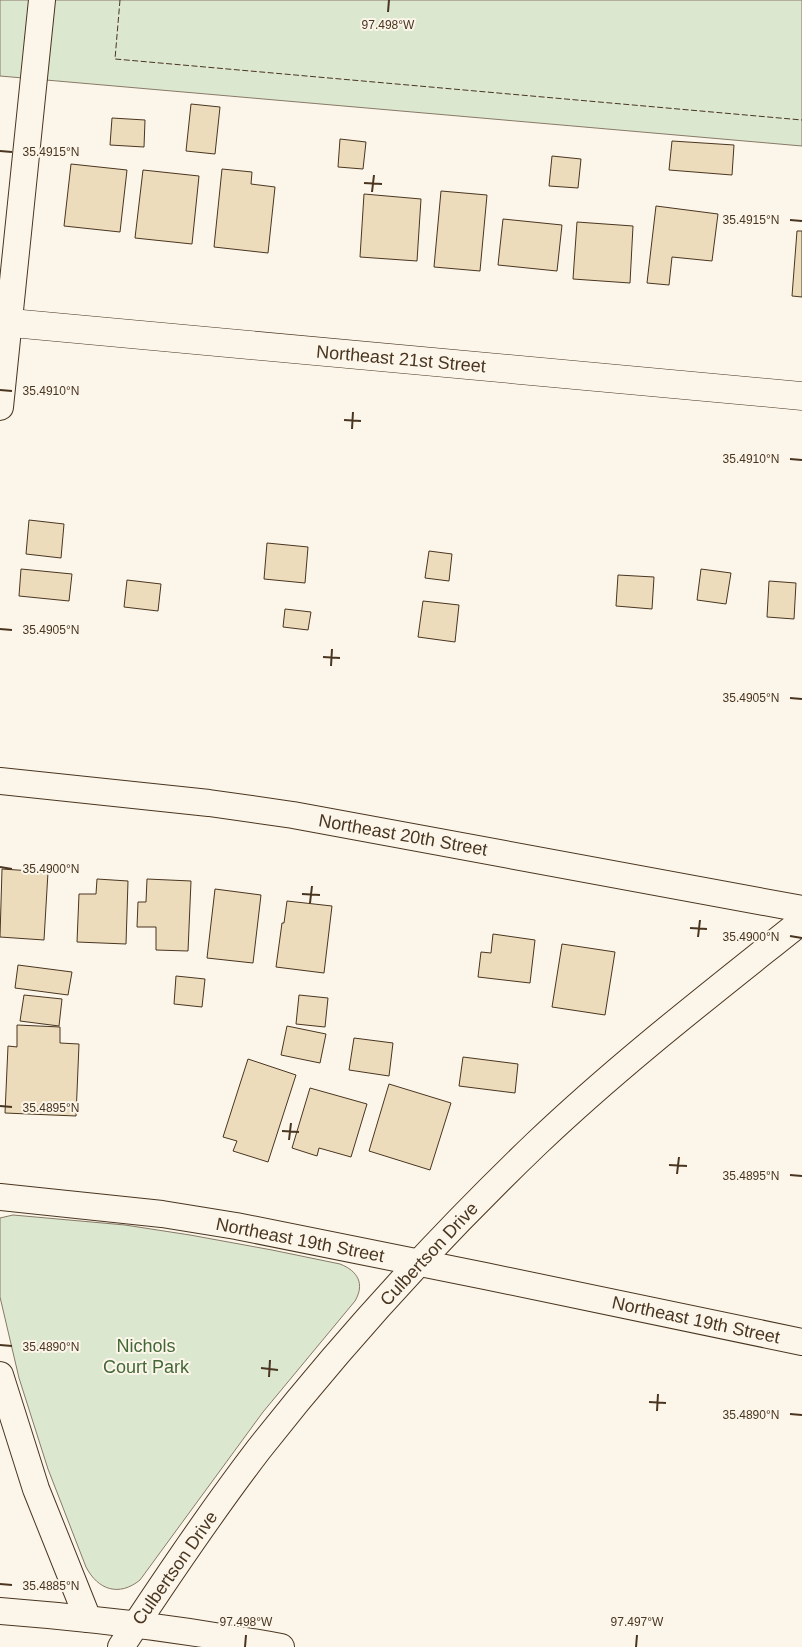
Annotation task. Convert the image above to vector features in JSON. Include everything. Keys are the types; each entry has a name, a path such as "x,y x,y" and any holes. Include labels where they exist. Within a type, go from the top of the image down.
{"street":[{"path":"0,407 4,322 42,0"},
{"name":"Northeast 21st Street","path":"4,322 802,396"},
{"name":"Northeast 20th Street","path":"0,781 209,803 293,815 802,909"},
{"name":"Culbertson Drive","path":"121,1647 165,1578 258,1451 354,1333 419,1263 537,1143 594,1091 670,1026 802,920"},
{"name":"Northeast 19th Street","path":"0,1197 162,1214 305,1240 802,1342"},
{"path":"0,1375 36,1489 88,1618"},
{"path":"0,1611 136,1624 280,1647"}],"green space":[{"path":"0,0 802,0 802,146 0,76"},
{"name":"Nichols Court Park","path":"13,1215 125,1225 272,1250 340,1264 351,1270 358,1279 359,1289 355,1301 263,1412 140,1580 124,1588 117,1589 103,1586 91,1575 86,1567 48,1469 19,1378 0,1297 0,1218"}],"building":[{"path":"191,104 220,107 215,154 186,151"},
{"path":"112,118 145,120 144,147 110,145"},
{"path":"340,139 366,142 363,169 338,167"},
{"path":"672,141 734,145 732,175 669,170"},
{"path":"552,156 581,159 578,188 549,186"},
{"path":"71,164 127,170 120,232 64,226"},
{"path":"222,169 252,172 251,184 275,187 268,253 214,247"},
{"path":"143,170 199,176 192,244 135,238"},
{"path":"441,191 487,195 480,271 434,267"},
{"path":"364,194 421,199 417,261 360,257"},
{"path":"656,206 718,214 712,261 672,257 669,285 647,283"},
{"path":"503,219 562,225 557,271 498,265"},
{"path":"577,222 633,226 630,283 573,279"},
{"path":"797,231 802,231 802,297 792,296"},
{"path":"29,520 64,524 61,558 26,554"},
{"path":"267,543 308,547 305,583 264,579"},
{"path":"429,551 452,554 449,581 425,578"},
{"path":"21,569 72,574 69,601 19,596"},
{"path":"701,569 731,573 726,604 697,600"},
{"path":"618,575 654,577 652,609 616,606"},
{"path":"127,580 161,584 158,611 124,607"},
{"path":"769,581 796,583 794,619 767,617"},
{"path":"423,601 459,605 455,642 418,637"},
{"path":"285,609 311,612 308,630 283,627"},
{"path":"2,869 48,872 44,940 0,937"},
{"path":"97,879 128,881 126,944 77,942 79,894 96,894"},
{"path":"147,879 191,881 188,951 156,950 156,927 137,927 138,902 146,902"},
{"path":"215,889 261,895 253,963 207,958"},
{"path":"287,901 332,906 324,973 276,967"},
{"path":"493,934 535,940 530,983 478,977 481,952 491,953"},
{"path":"562,944 615,952 605,1015 552,1007"},
{"path":"18,965 72,972 68,995 15,988"},
{"path":"176,976 205,979 202,1007 174,1004"},
{"path":"24,995 62,999 59,1026 20,1021"},
{"path":"299,995 328,998 325,1027 296,1024"},
{"path":"17,1025 60,1027 60,1043 79,1044 76,1116 5,1113 8,1046 17,1047"},
{"path":"287,1026 326,1034 320,1063 281,1055"},
{"path":"354,1038 393,1043 389,1076 349,1070"},
{"path":"463,1057 518,1064 515,1093 459,1086"},
{"path":"248,1059 296,1075 268,1162 233,1151 237,1141 223,1137"},
{"path":"389,1084 451,1103 430,1170 369,1151"},
{"path":"310,1088 367,1104 351,1157 319,1148 317,1156 292,1148"}],"fence":[{"path":"120,0 115,59 802,120"}]}
